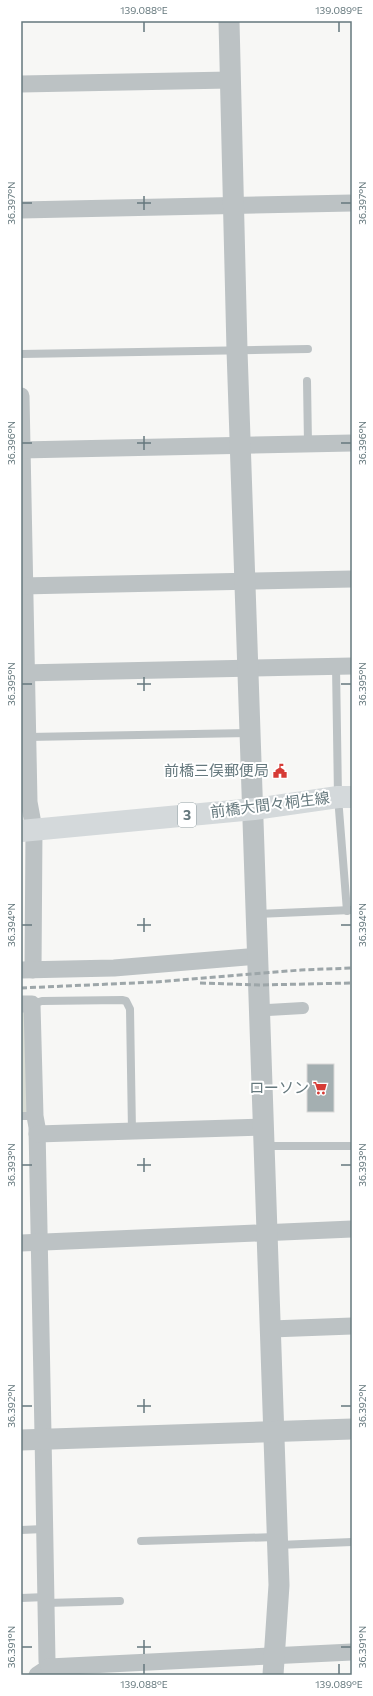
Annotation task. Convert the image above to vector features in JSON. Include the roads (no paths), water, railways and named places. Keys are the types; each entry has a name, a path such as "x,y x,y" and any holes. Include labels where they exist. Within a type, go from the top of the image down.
{"main road":[{"name":"前橋大間々桐生線","path":"27,830 254,809 345,797"}],"street":[{"path":"229,21 237,350 254,809 256,914 260,973 263,1136 268,1232 279,1584 274,1665"},
{"path":"21,84 230,80"},
{"path":"21,210 352,203"},
{"path":"21,396 23,673 28,737 29,810 27,830 27,970 114,968 258,956"},
{"path":"22,450 352,443"},
{"path":"23,586 352,580"},
{"path":"23,673 344,666"},
{"path":"27,1004 28,1116 37,1134 41,1242 42,1439 47,1661 43,1671 274,1665 352,1652"},
{"path":"268,1010 303,1008"},
{"path":"37,1134 132,1131 263,1136"},
{"path":"21,1243 352,1229"},
{"path":"271,1329 352,1326"},
{"path":"21,1440 274,1433 352,1429"}],"lane":[{"path":"21,354 308,349"},
{"path":"307,381 308,444"},
{"path":"256,914 349,910 345,797 344,666"},
{"path":"28,737 250,732"},
{"path":"27,1004 42,1001 126,1001 130,1009 132,1131"},
{"path":"263,1136 352,1146"},
{"path":"21,1530 44,1529"},
{"path":"141,1541 352,1542"},
{"path":"21,1598 46,1600 120,1601"}],"railway":[{"path":"21,988 155,982 301,970 352,968"},
{"path":"200,983 259,985 352,983"}],"place":[{"name":"前橋三俣郵便局","path":"280,771"},
{"name":"ローソン","path":"320,1088"}]}
